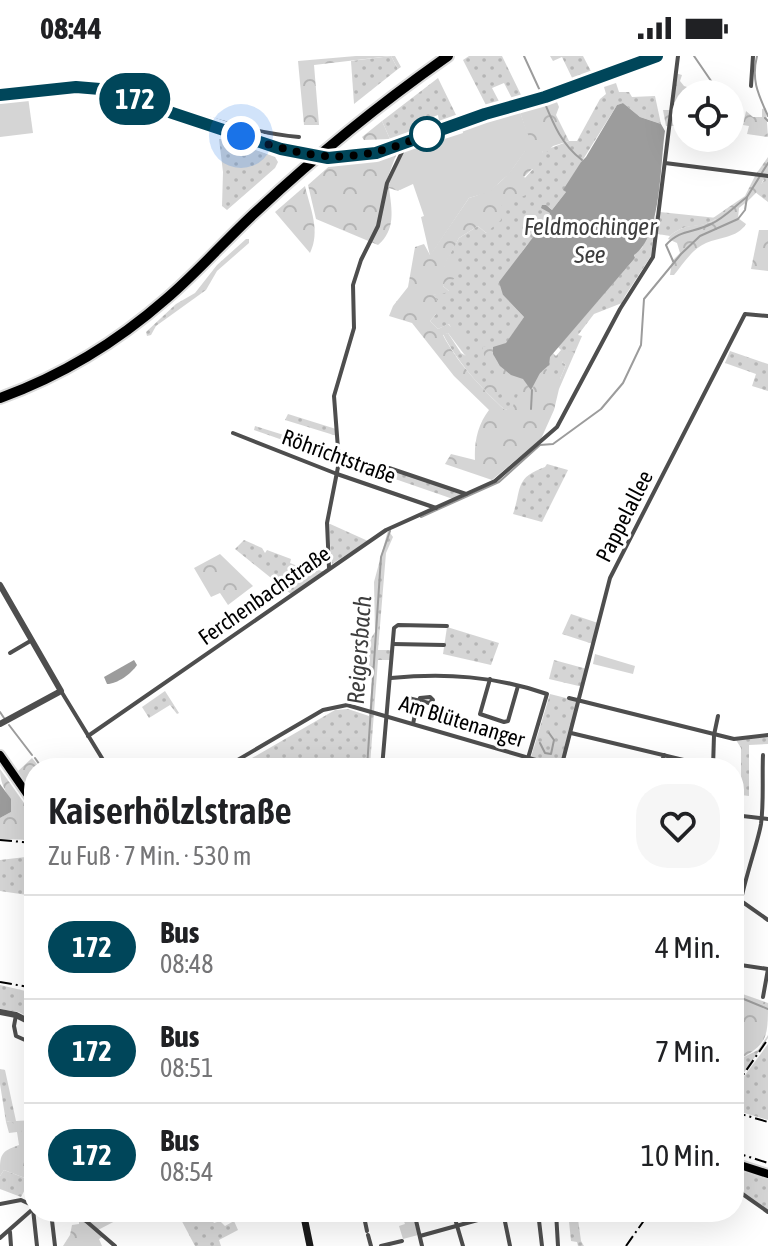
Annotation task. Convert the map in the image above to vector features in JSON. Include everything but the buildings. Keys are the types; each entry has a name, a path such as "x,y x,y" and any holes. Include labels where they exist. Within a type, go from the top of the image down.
{"highway":[{"path":"0,395 62,364 132,319 174,284 235,223 317,150 437,56"},
{"path":"0,395 74,364 134,325 337,140 448,56"}],"main road":[{"path":"0,755 24,792"},
{"path":"0,762 24,794"},
{"path":"744,1168 768,1176"},
{"path":"305,1222 310,1246"}],"street":[{"path":"0,96 76,87 100,89 298,153 344,157 376,153 402,145 657,56"},
{"name":"Ferchenbachstraße","path":"88,736 386,530 501,477 561,422 620,309 652,260 678,56"},
{"path":"751,86 753,56"},
{"path":"177,109 244,129 299,137"},
{"path":"219,128 222,120"},
{"path":"331,566 327,523 339,448 334,396 354,328 353,285 378,226 389,178 403,150 402,145"},
{"path":"665,163 763,175"},
{"name":"Pappelallee","path":"565,758 610,578 745,314 768,316"},
{"name":"Röhrichtstraße","path":"233,433 337,474 436,508"},
{"path":"389,468 466,494"},
{"path":"0,585 102,758"},
{"path":"383,758 394,628 398,625 447,626"},
{"path":"10,653 32,640"},
{"path":"393,644 444,645"},
{"path":"391,678 447,675 490,679 547,694 528,758"},
{"path":"490,679 480,714 504,722 508,721 518,686"},
{"path":"0,724 61,691"},
{"path":"408,698 419,700 413,724"},
{"path":"569,698 734,739 768,735"},
{"name":"Am Blütenanger","path":"241,758 323,710 347,705 528,758"},
{"path":"713,758 718,716"},
{"path":"571,733 675,758"},
{"path":"744,893 765,819 763,755"},
{"path":"744,816 765,819"},
{"path":"744,902 768,920"},
{"path":"744,965 768,969 763,997"},
{"path":"0,1012 24,1019"},
{"path":"16,1015 14,1031 16,1036 24,1040"},
{"path":"744,1195 768,1212"},
{"path":"0,1204 24,1202"},
{"path":"0,1238 24,1217"},
{"path":"35,1222 37,1246"},
{"path":"52,1222 55,1246"},
{"path":"87,1222 115,1246"},
{"path":"365,1222 371,1246"},
{"path":"416,1222 422,1246"},
{"path":"456,1222 463,1246"},
{"path":"420,1236 470,1222"},
{"path":"505,1222 510,1246"},
{"path":"539,1222 542,1246"},
{"path":"557,1222 558,1246"},
{"path":"10,1232 11,1246"},
{"path":"381,1246 402,1241"}],"green space":[{"path":"391,56 398,69 354,104 351,61"},
{"path":"391,56 314,65 319,125 304,125 298,61"},
{"path":"391,56 395,56 401,67 398,69"},
{"path":"469,56 502,56 524,101 515,104 504,83 492,88 502,107 489,111 463,60"},
{"path":"550,56 583,56 594,77 575,84 562,57 553,61"},
{"path":"675,73 682,75 680,80 674,80"},
{"path":"438,78 459,121 440,127 438,115 430,118 431,131 404,142 398,137 390,139 382,121"},
{"path":"616,83 619,92 629,92 632,97 655,96 661,124 640,117 623,103 617,105 564,190 566,192 552,210 549,207 551,212 540,224 545,227 524,249 514,266 503,295 524,317 506,344 549,357 553,353 556,356 561,350 558,347 635,258 634,254 642,248 656,214 651,256 622,303 594,314 578,335 574,351 562,362 566,365 560,379 520,394 513,407 505,410 455,355 443,334 448,333 466,356 449,324 438,329 430,321 436,314 432,295 449,291 443,286 448,269 443,266 459,238 478,226 486,233 500,206 533,169 543,151 577,141 600,99 606,94 604,87"},
{"path":"28,97 33,133 0,137 0,100"},
{"path":"555,97 559,107 556,115 569,141 543,151 537,170 532,169 524,177 531,181 525,186 526,195 500,206 501,220 486,233 478,226 459,238 444,266 448,268 455,261 467,270 455,271 454,279 445,282 443,286 450,292 433,295 439,302 436,314 430,321 438,329 448,324 466,342 463,348 467,358 448,333 443,335 471,375 488,394 505,410 513,406 521,388 516,386 509,397 503,392 497,396 484,389 488,382 500,375 484,355 482,346 493,347 493,354 500,366 514,377 523,379 532,390 540,373 546,369 560,379 566,365 562,362 568,352 574,351 578,335 582,336 541,439 492,480 445,464 451,454 475,460 478,434 489,410 454,376 412,323 389,316 408,287 415,247 424,244 430,255 469,198 498,184 530,143 519,109"},
{"path":"672,101 672,126 666,126 663,110 671,110"},
{"path":"766,108 768,137 747,134 749,126 744,125 746,111 753,117 762,117 762,109"},
{"path":"519,109 531,143 509,174 489,192 469,198 430,256 421,217 424,216 413,184 400,190 393,181 395,168 407,146 430,139 432,143 463,133 462,128"},
{"path":"382,121 390,139 364,140 362,137"},
{"path":"431,137 436,143 402,188 398,191 389,188 390,226 378,245 316,219 308,185 334,162 361,161 398,150 386,182 406,147"},
{"path":"219,139 229,139 275,157 278,162 227,210 222,206 223,172"},
{"path":"768,157 768,202 755,192 764,180 756,174"},
{"path":"756,174 764,176 763,181 755,194 739,208 738,218 746,224 742,229 701,246 674,275 670,275 672,261 680,253 677,243 668,239 670,236 682,228 716,219 713,218 745,196"},
{"path":"305,186 315,228 310,253 275,212"},
{"path":"660,212 717,218 683,228 670,236 658,234"},
{"path":"759,230 768,230 768,271 751,269"},
{"path":"246,239 249,243 217,271 206,290 147,336 146,332 176,304 195,293 217,265"},
{"path":"730,351 768,364 768,391 752,386 756,374 725,363"},
{"path":"288,414 336,429 337,436 285,420"},
{"path":"255,426 338,452 337,459 254,430"},
{"path":"341,452 462,494 453,499 340,460"},
{"path":"547,464 568,470 542,522 513,514 524,480"},
{"path":"328,523 368,541 332,564"},
{"path":"388,530 393,537 386,553 378,650 391,650 390,660 378,660 371,758 252,758 335,710 348,709 369,716 372,681 365,647 375,632 374,582"},
{"path":"244,540 262,548 265,553 267,550 291,559 290,563 300,567 303,564 324,572 291,594 235,549"},
{"path":"220,554 253,586 228,605 220,593 211,597 194,568"},
{"path":"571,614 598,623 593,644 562,634"},
{"path":"447,627 499,643 491,665 443,654"},
{"path":"595,654 635,666 633,674 593,664"},
{"path":"554,660 587,669 583,687 549,679"},
{"path":"165,691 179,713 170,705 149,718 142,707"},
{"path":"550,694 578,701 563,758 531,757"},
{"path":"768,735 768,744 749,745 749,796 744,795 744,758 741,758 741,748 736,740"},
{"path":"24,766 24,784 16,773"},
{"path":"0,769 24,803 24,840 0,839 0,818 11,812"},
{"path":"24,857 24,895 0,891 0,860"},
{"path":"0,985 24,991 24,1015 0,1009"},
{"path":"744,995 768,1003 766,1033 753,1051 744,1056"},
{"path":"768,1035 744,1073 744,1057 758,1050"},
{"path":"768,1044 768,1120 744,1113 744,1076"},
{"path":"0,1069 5,1070 16,1121 24,1121 24,1143 10,1121 6,1122"},
{"path":"10,1121 21,1128 24,1178 4,1170 0,1176 2,1155 19,1145 17,1132 9,1133 6,1122"},
{"path":"4,1170 24,1178 21,1197 0,1189 0,1176"},
{"path":"744,1171 768,1179 768,1211 744,1195"},
{"path":"113,1222 98,1230 104,1236 99,1239 102,1246 63,1246 72,1225"},
{"path":"182,1222 221,1222 225,1226 234,1222 238,1230 219,1240 221,1246 195,1246"},
{"path":"415,1222 418,1235 403,1239 399,1226"},
{"path":"569,1222 578,1222 584,1246 571,1241"}],"water":[{"name":"Feldmochinger See","path":"623,103 640,117 661,124 665,131 658,198 650,232 635,258 550,357 549,365 540,373 531,390 523,379 511,375 500,366 493,354 493,347 506,343 524,317 503,295 499,282 534,236 545,227 540,224 531,233 529,231 530,226 537,221 544,222 550,213 541,208 542,205 552,210 566,192 563,190 617,105"},
{"path":"134,660 137,665 131,672 107,684 104,677"},
{"path":"0,784 11,799 11,812 0,818"}],"waterway":[{"path":"524,56 541,93"},
{"path":"694,56 710,80"},
{"path":"757,56 755,80 768,116"},
{"path":"543,99 563,140 582,160"},
{"path":"765,118 768,121"},
{"path":"421,517 499,482 540,445 553,444 601,409 623,383 641,345 644,299 700,236 738,219 745,210 747,197 768,163"},
{"path":"673,261 666,245 671,240 716,221 747,197"},
{"path":"531,409 532,390"},
{"name":"Reigersbach","path":"368,758 381,557 390,531"},
{"path":"0,712 4,718"},
{"path":"9,725 32,755"},
{"path":"540,743 545,753 551,754 554,740 549,733"},
{"path":"744,999 768,1009"}],"railway":[{"path":"0,840 24,842"},
{"path":"0,982 24,986"},
{"path":"744,1074 768,1039"},
{"path":"744,1115 768,1122"},
{"path":"744,1155 768,1163"},
{"path":"626,1246 643,1222"}],"bus line":[{"name":"172","path":"0,95 76,87 100,89 281,149 338,158 386,150 657,56"}],"route":[{"path":"241,136 298,153 338,158 376,153 427,134"}]}
